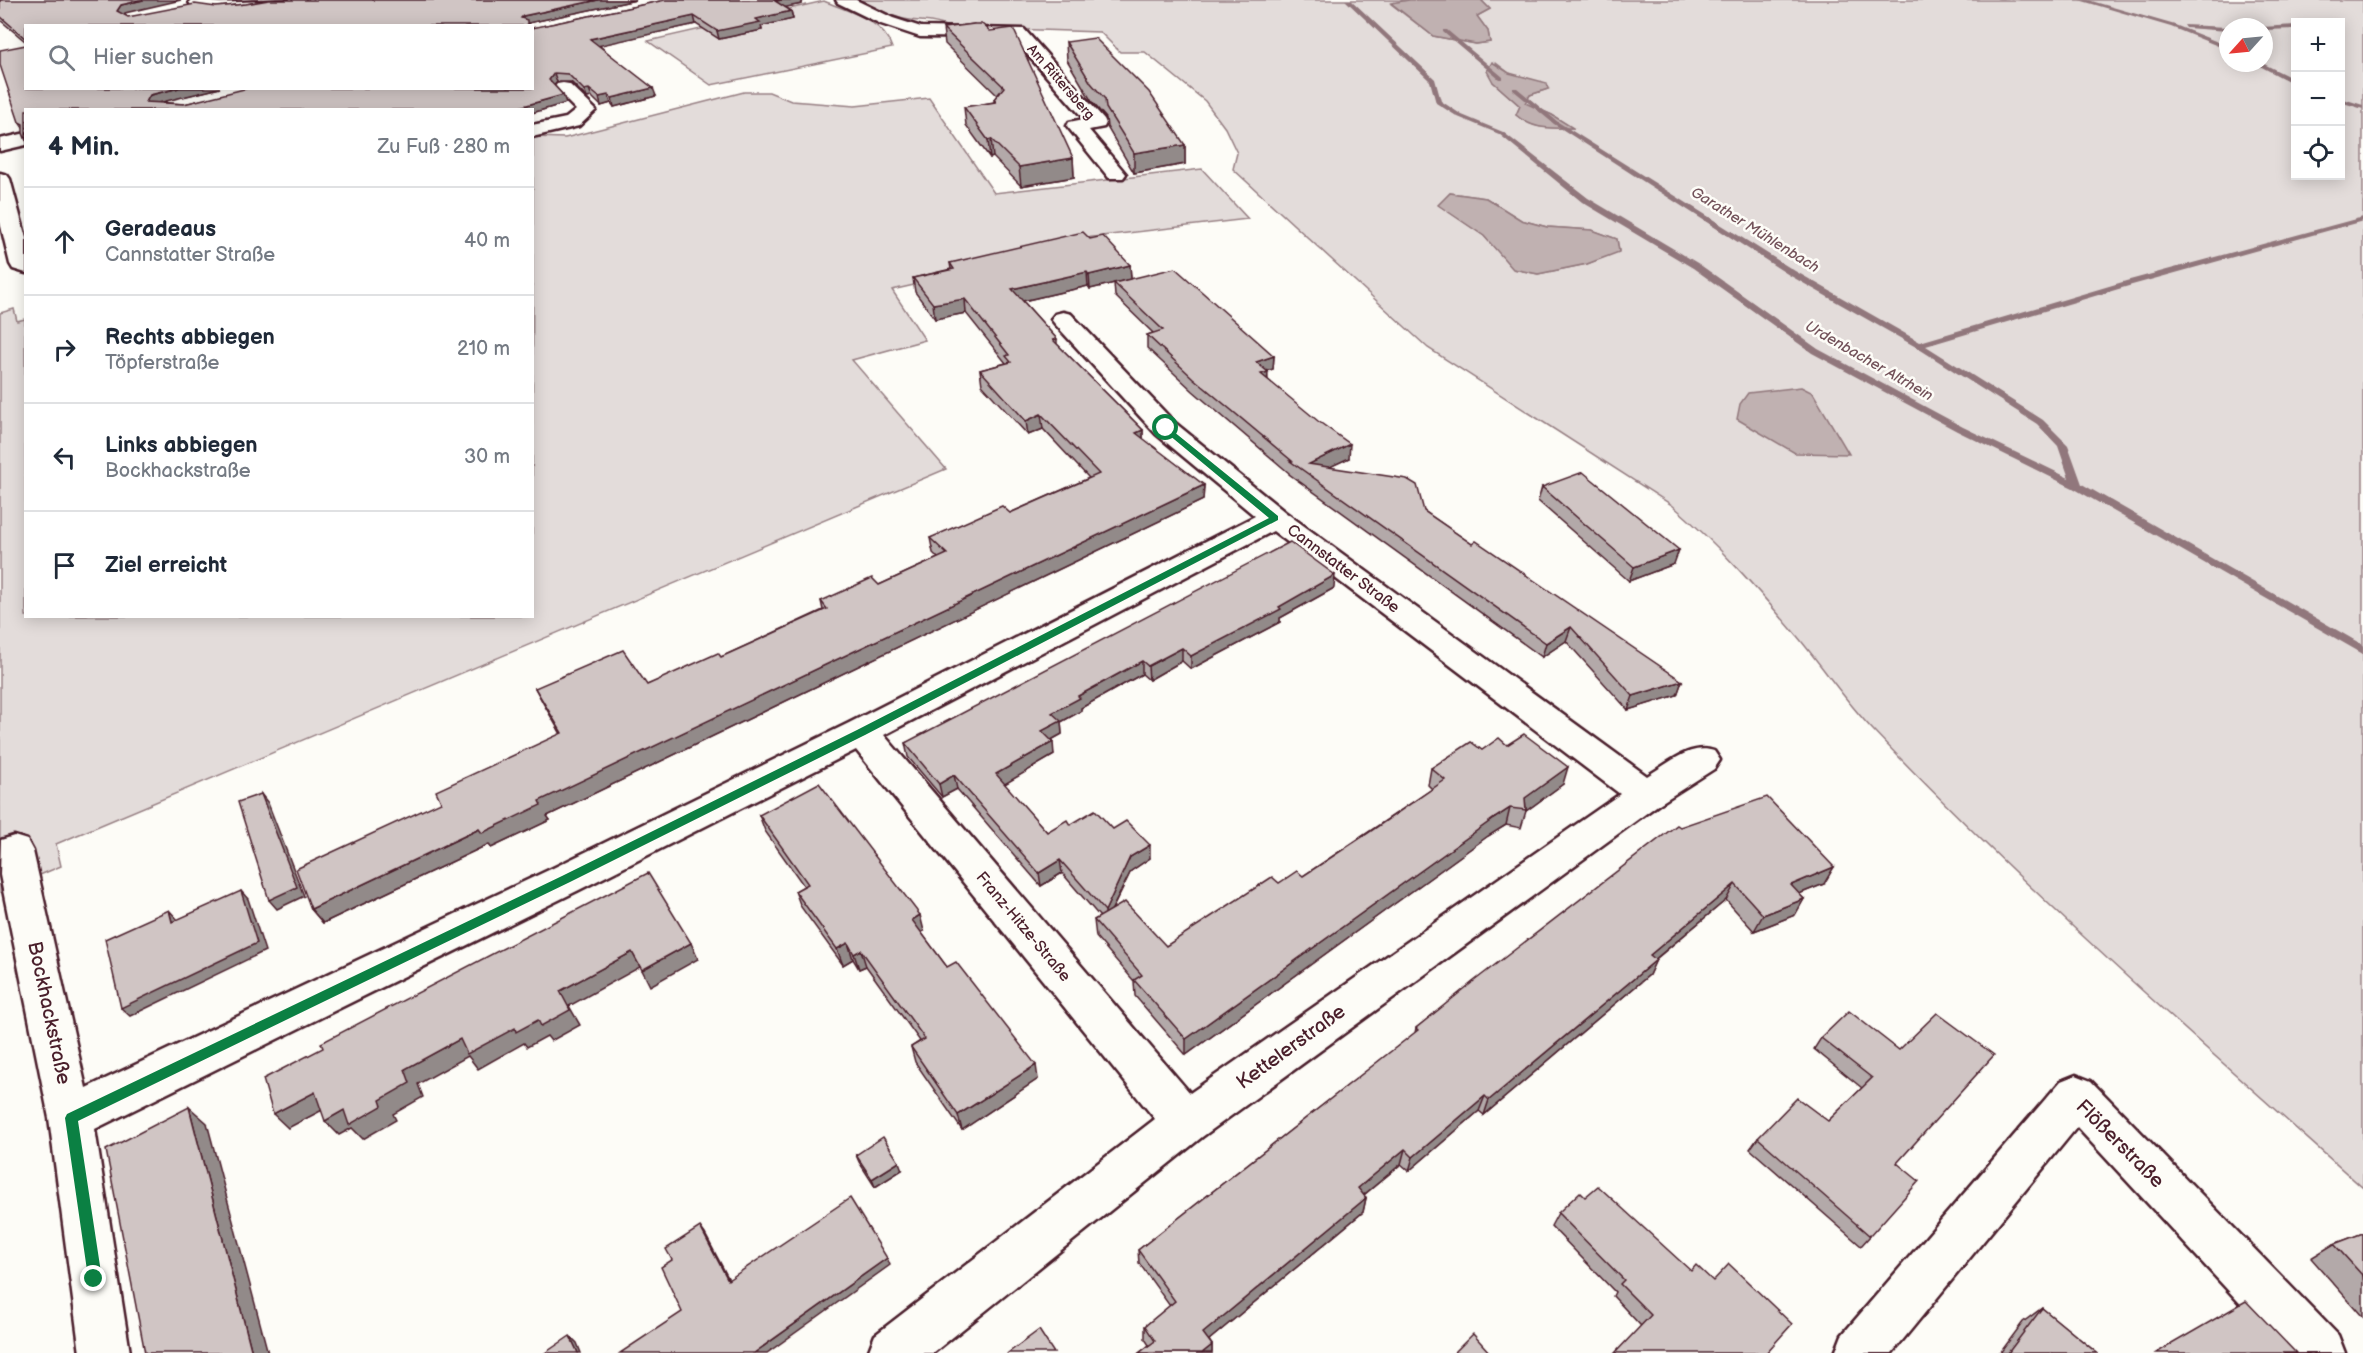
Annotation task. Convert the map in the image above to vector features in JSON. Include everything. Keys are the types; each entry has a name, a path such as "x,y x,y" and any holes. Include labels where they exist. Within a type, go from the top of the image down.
{"street":[{"path":"177,10 199,2 211,8 238,8 280,0"},
{"name":"Am Rittersberg","path":"844,0 887,21 920,32 1018,33 1097,123 1076,126 1116,174"},
{"path":"534,131 572,122 587,110 563,88"},
{"path":"0,145 24,139"},
{"path":"0,180 24,264"},
{"name":"Cannstatter Straße","path":"1063,319 1166,428 1275,518 1646,794"},
{"path":"71,1118 566,879 861,732 1275,518"},
{"name":"Franz-Hitze-Straße","path":"861,732 1186,1122"},
{"name":"Kettelerstraße","path":"893,1353 1186,1122 1646,794 1702,760"},
{"name":"Bockhackstraße","path":"14,851 71,1118 105,1353"},
{"name":"Flößerstraße","path":"1860,1353 2076,1095 2320,1353"}],"shaded area":[{"path":"860,0 1409,0 1391,4 1433,36 1476,44 1490,42 1488,31 1477,16 1490,9 1481,0 2363,0 2363,1188 2114,965 1932,791 1864,720 1797,636 1752,585 1689,520 1672,505 1428,348 1233,169 1237,153 1225,128 1205,101 1145,52 1120,52 1100,32 947,27 936,23 900,18","holes":["1496,63 1509,73 1548,89 1530,95 1525,103 1552,115 1572,128 1542,127 1516,115 1520,106 1493,82","1450,193 1486,198 1521,220 1547,227 1592,230 1617,239 1619,251 1587,264 1538,274 1514,269 1484,236 1439,205"]},
{"path":"1409,0 1481,0 1490,9 1477,16 1488,31 1490,42 1476,44 1433,36 1391,3"},
{"path":"824,1 873,23 888,38 892,48 711,85 648,41"},
{"path":"1492,62 1509,73 1547,83 1548,89 1530,95 1525,103 1552,115 1573,128 1536,126 1516,115 1520,106 1493,82 1487,71"},
{"path":"744,92 769,92 791,101 855,106 929,98 994,193 1202,169 1248,219 1050,242 1002,265 892,290 925,340 852,360 946,469 56,844 61,866 0,892 0,313 14,309 17,321 24,319 24,618 534,618 534,137 565,138"},
{"path":"1450,193 1486,198 1521,220 1547,227 1592,230 1617,239 1619,252 1587,264 1538,274 1513,269 1484,236 1438,205"},
{"path":"1801,387 1813,393 1849,454 1795,453 1737,419 1740,404 1748,393"}],"building":[{"path":"0,0 143,0 121,5 117,11 128,17 195,4 216,7 269,0 598,0 523,16 521,18 527,20 527,24 24,24 24,37 0,16"},
{"path":"665,0 782,0 775,1 791,11 756,19 760,22 717,31 694,16 590,39 653,88 612,98 608,95 599,97 589,89 584,90 568,74 554,73 549,80 563,95 516,108 24,108 24,136 23,124 19,122 0,65 0,50 24,45 24,90 171,90 150,95 146,102 184,104 240,90 534,90 534,28"},
{"path":"982,24 990,31 1013,28 1073,158 1019,167 991,139 988,140 964,107 996,102 994,99 1004,87 943,28"},
{"path":"1095,38 1149,92 1185,145 1134,153 1106,108 1105,99 1091,83 1066,42"},
{"path":"1083,232 1090,239 1103,236 1130,265 1012,289 1057,339 1053,340 1143,430 1136,433 1204,485 539,801 541,805 482,833 479,829 311,909 296,869 441,802 436,791 562,733 535,688 623,650 647,685 718,653 721,657 827,609 821,601 872,578 879,585 947,554 930,538 1002,506 1010,513 1099,474 1041,414 1026,421 980,370 1011,362 1006,356 1009,355 965,299 933,304 913,278 954,269 950,263"},
{"path":"1175,268 1274,356 1256,362 1268,372 1261,374 1350,444 1309,464 1407,479 1417,485 1424,511 1472,544 1476,541 1682,681 1633,696 1571,627 1546,643 1290,461 1292,461 1193,378 1147,335 1163,330 1114,283"},
{"path":"1583,472 1679,550 1634,567 1542,487"},
{"path":"1290,542 1335,575 1279,607 1281,609 1191,656 1182,648 1148,666 1142,661 1078,696 1080,698 1052,713 1061,721 1042,731 1053,742 996,774 1047,832 1067,820 1070,825 1095,810 1113,829 1126,821 1150,845 1130,857 1105,911 1060,860 1039,873 954,775 939,784 905,743"},
{"path":"1524,734 1568,767 1525,798 1526,810 1510,808 1493,819 1186,1039 1134,980 1142,975 1094,920 1125,902 1166,946 1272,877 1279,883 1297,871 1303,876 1368,833 1445,780 1431,768 1471,742 1482,750 1499,738 1507,745"},
{"path":"819,783 920,915 912,920 947,967 956,962 1036,1065 958,1115 911,1047 925,1039 861,950 854,954 848,943 837,949 795,891 808,884 759,815"},
{"path":"261,794 297,887 269,900 238,802"},
{"path":"1767,797 1834,867 1791,885 1804,899 1763,915 1735,884 1650,955 1656,960 1489,1100 1485,1096 1413,1157 1405,1149 1358,1188 1366,1198 1203,1333 1212,1345 1202,1353 1139,1353 1155,1341 1145,1326 1175,1301 1138,1250 1418,1030 1416,1028 1474,981 1677,825 1680,827"},
{"path":"648,873 691,943 642,970 632,952 560,991 570,1010 541,1026 538,1020 516,1032 515,1028 467,1054 460,1039 405,1069 410,1083 380,1100 382,1106 349,1125 344,1110 325,1121 315,1092 273,1114 263,1079 323,1048 321,1043"},
{"path":"241,891 257,943 121,1008 105,939 169,910 172,922"},
{"path":"1849,1011 1899,1050 1937,1013 1994,1055 1897,1163 1919,1181 1870,1236 1758,1138 1797,1098 1828,1121 1872,1078 1821,1038"},
{"path":"189,1107 252,1353 145,1353 106,1150"},
{"path":"883,1137 899,1162 872,1179 856,1155"},
{"path":"1598,1186 1691,1271 1696,1265 1713,1281 1729,1264 1792,1324 1766,1353 1615,1353 1651,1315 1620,1284 1624,1280 1558,1213 1580,1192 1585,1197"},
{"path":"850,1198 887,1258 754,1353 620,1353 682,1312 661,1267 672,1260 666,1249 700,1227 728,1280"},
{"path":"2363,1233 2363,1276 2334,1244"},
{"path":"2246,1301 2296,1353 2156,1353"},
{"path":"2042,1308 2097,1353 2008,1353"},
{"path":"1039,1330 1054,1353 1008,1353"},
{"path":"1473,1334 1490,1353 1454,1353"},
{"path":"570,1336 578,1353 545,1353"}],"waterway":[{"name":"Urdenbacher Altrhein","path":"1348,0 1433,80 1438,102 1460,116 1501,133 1585,200 1696,266 1815,351 1960,429 2077,486"},
{"path":"2082,0 2173,26 2219,44"},
{"path":"2186,26 2219,28"},
{"path":"2273,28 2291,27"},
{"name":"Garather Mühlenbach","path":"1445,31 1501,78"},
{"path":"2273,71 2291,80"},
{"name":"Garather Mühlenbach","path":"1515,89 1556,123 1792,273 1919,345"},
{"path":"2345,102 2363,107"},
{"path":"1919,345 2129,283 2363,219"},
{"name":"Garather Mühlenbach","path":"1919,345 2040,422 2063,445 2077,486"},
{"name":"Urdenbacher Altrhein","path":"2077,486 2363,650"}],"route":[{"path":"94,1279 71,1118 566,879 861,732 1275,518 1166,428"}]}
